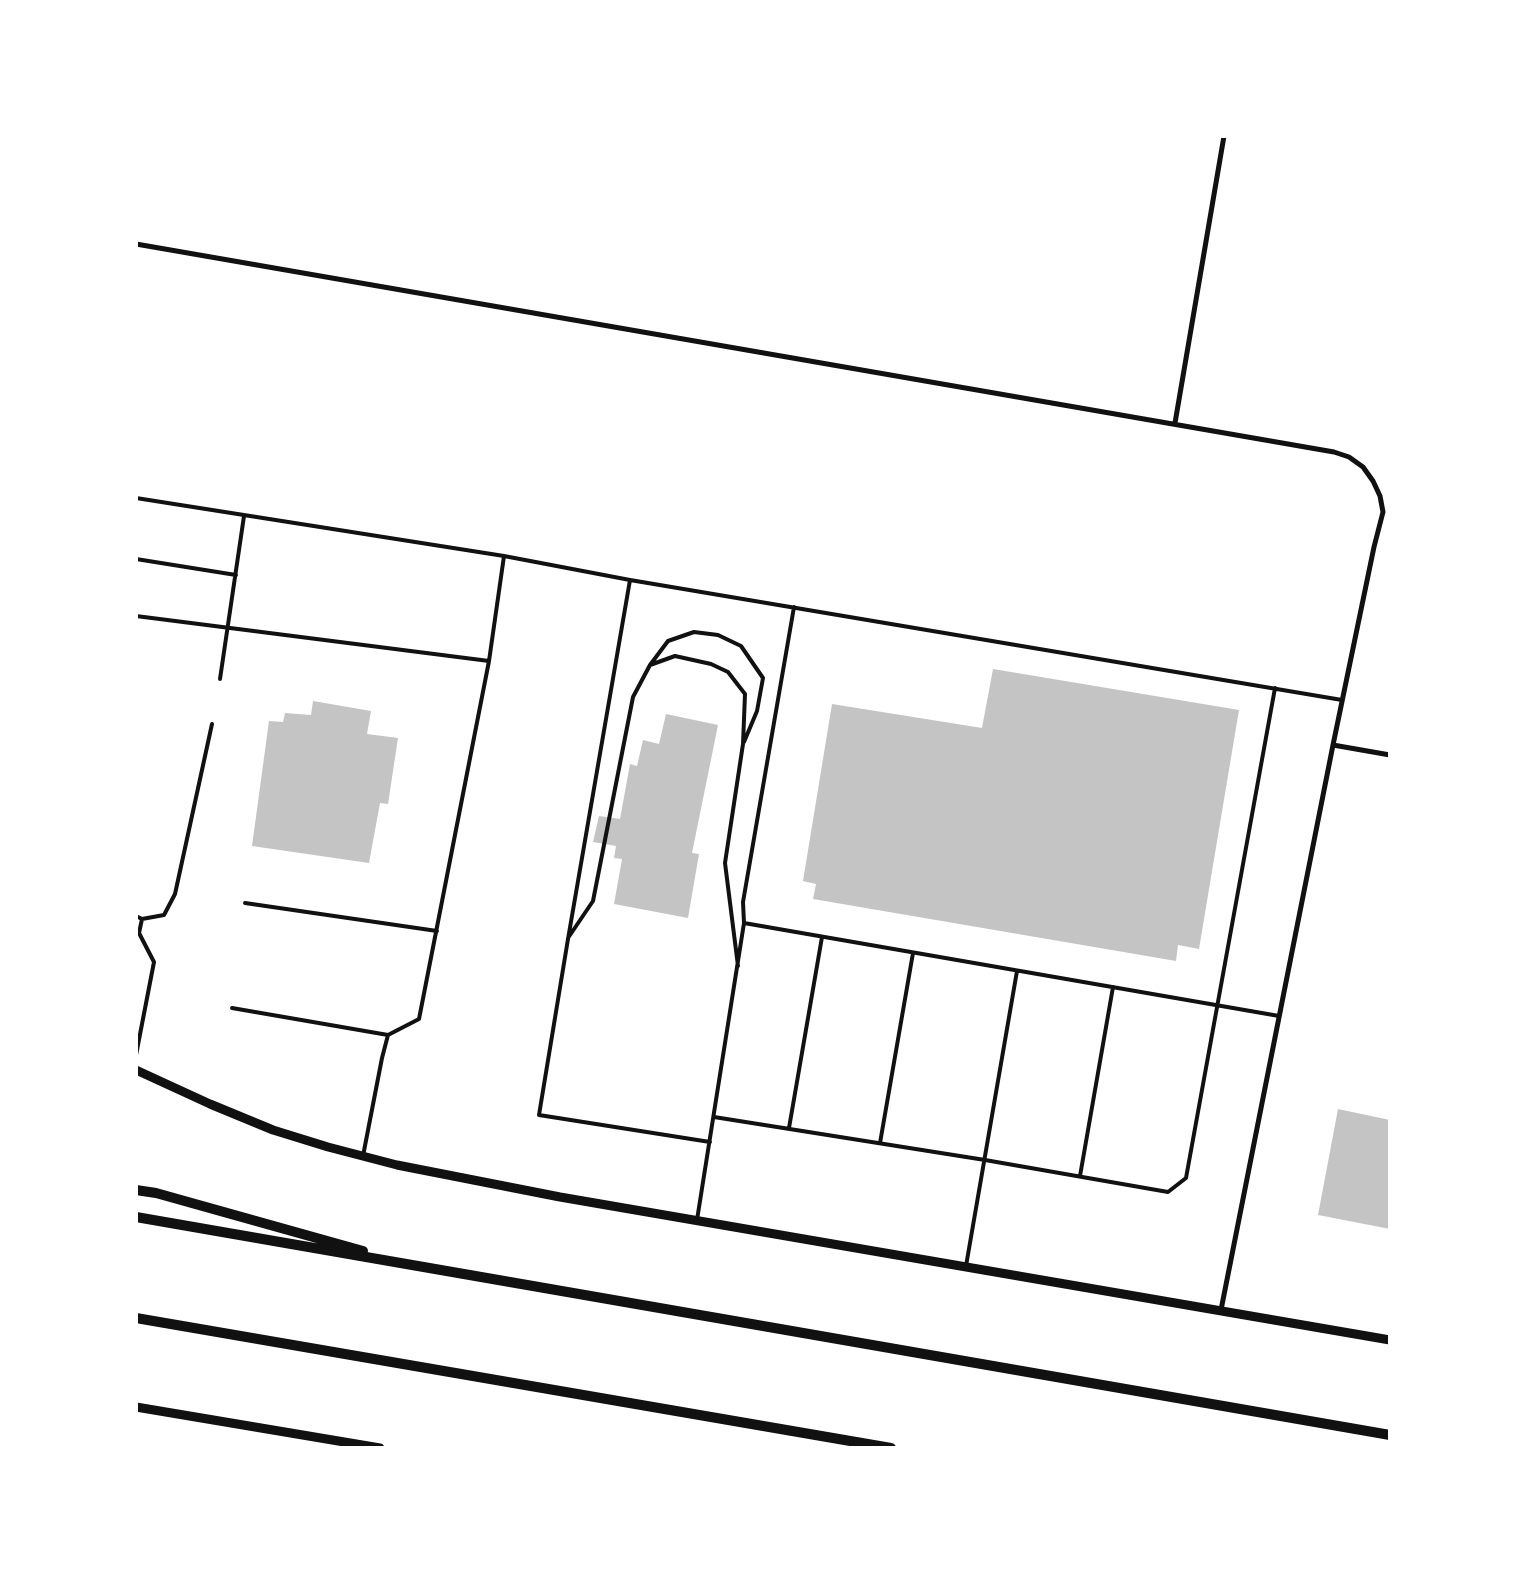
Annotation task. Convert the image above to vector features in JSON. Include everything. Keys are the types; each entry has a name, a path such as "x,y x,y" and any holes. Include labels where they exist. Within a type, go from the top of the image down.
{"main road":[{"path":"136,1190 156,1193 417,1266"},
{"path":"136,1217 1390,1436"},
{"path":"136,1318 891,1448"}],"street":[{"path":"1175,423 1224,136"},
{"path":"136,244 1334,452 1349,457 1363,468 1373,481 1380,496 1383,512 1332,745 1221,1310"},
{"path":"1332,745 1390,755"},
{"path":"136,1070 273,1130 363,1156 406,1166 560,1197 1390,1340"},
{"path":"136,1407 380,1448"}],"lane":[{"path":"136,498 504,556 630,580 1342,700"},
{"path":"220,679 244,516"},
{"path":"232,1008 388,1034 419,1019 489,661 504,556"},
{"path":"136,559 236,575"},
{"path":"630,580 568,939 540,1115 710,1142"},
{"path":"697,1220 738,966 744,923 743,902 794,607"},
{"path":"136,616 489,661"},
{"path":"568,939 593,901 633,697 650,666 668,641 694,632 718,635 741,646 763,678 757,711 743,744"},
{"path":"650,666 675,656 711,664 728,672 745,694 743,744 725,863 738,966"},
{"path":"714,1117 985,1160 1168,1192 1186,1178 1275,688"},
{"path":"136,916 142,918 164,914 175,894 212,724"},
{"path":"245,903 437,930"},
{"path":"136,1055 154,962 138,934 142,918"},
{"path":"744,923 1279,1016"},
{"path":"789,1128 822,937"},
{"path":"880,1143 913,953"},
{"path":"966,1266 1017,971"},
{"path":"1080,1176 1113,987"},
{"path":"363,1156 388,1034"}],"building":[{"path":"993,669 1239,710 1199,949 1178,945 1176,961 813,899 816,884 803,881 832,704 982,728"},
{"path":"313,701 371,711 367,734 398,738 388,804 380,803 369,863 252,846 269,721 283,722 285,713 311,715"},
{"path":"666,714 718,725 692,853 699,854 688,918 614,904 622,859 614,858 616,846 593,842 599,816 620,819 630,764 637,766 643,740 659,744"},
{"path":"1338,1109 1390,1120 1390,1229 1318,1215"}]}
